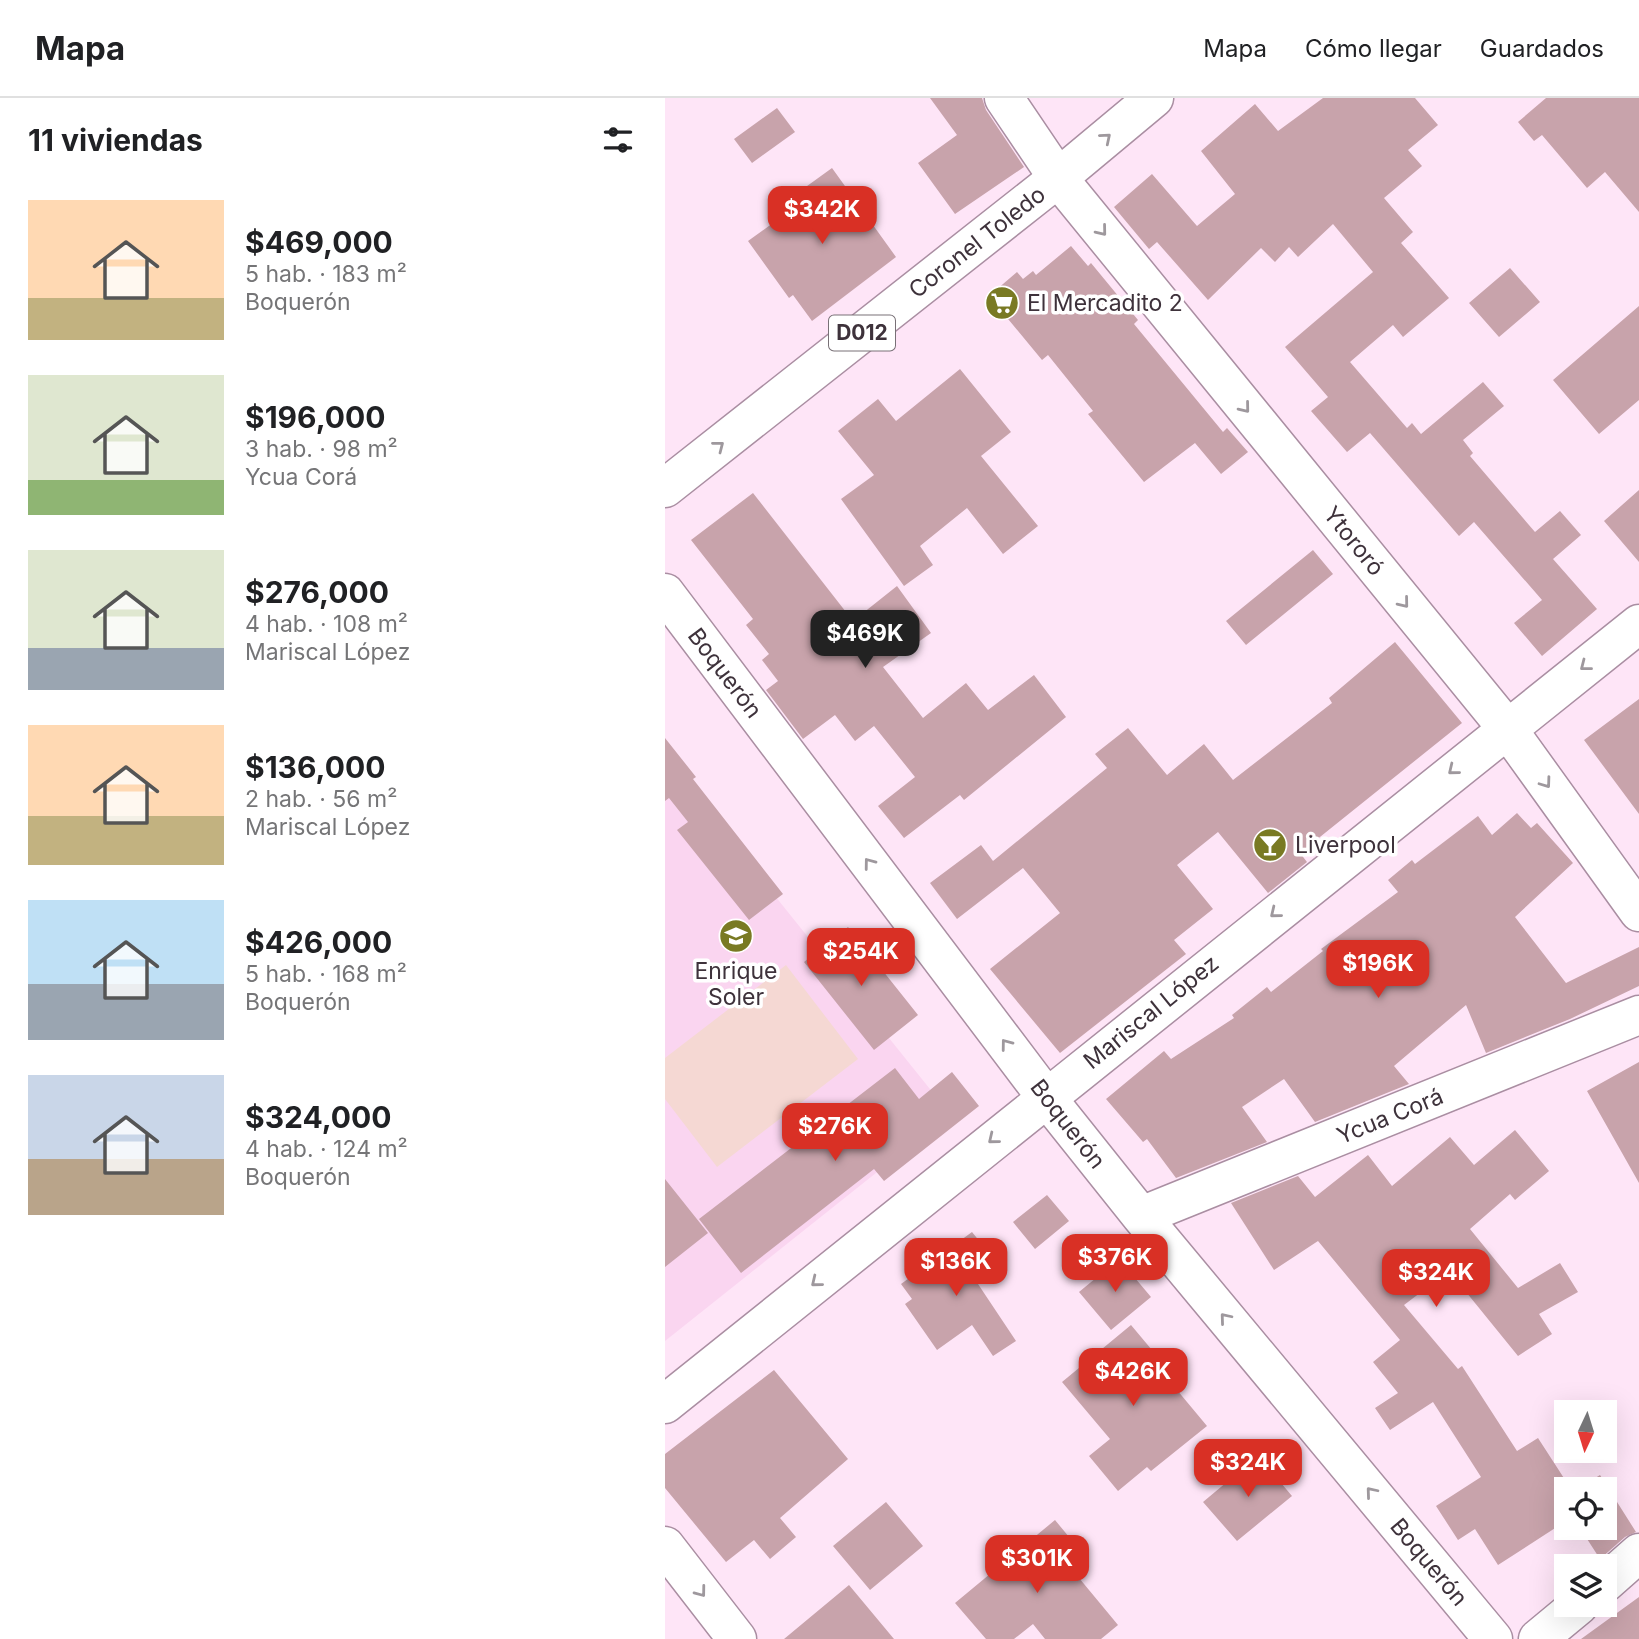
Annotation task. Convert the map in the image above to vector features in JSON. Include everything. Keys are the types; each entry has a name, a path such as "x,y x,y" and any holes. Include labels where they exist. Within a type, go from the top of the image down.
{"street":[{"name":"Ytororó","path":"1004,98 1059,178 1506,727 1639,912"},
{"name":"D012","path":"1059,178 1154,98"},
{"name":"Coronel Toledo","path":"665,488 1059,178"},
{"name":"Boquerón","path":"665,593 1046,1097 1141,1216 1493,1639"},
{"name":"Mariscal López","path":"665,1404 1506,727 1639,624"},
{"name":"Ycua Corá","path":"1141,1216 1639,1015"},
{"path":"665,1546 737,1639"},
{"path":"1617,1572 1639,1553"},
{"path":"1538,1639 1565,1617"}],"shaded area":[{"name":"Enrique Soler","path":"665,759 950,1114 665,1341"},
{"path":"786,965 858,1059 717,1167 665,1099 665,1058"}],"building":[{"path":"930,98 982,98 986,110 1024,167 955,214 918,163 957,135"},
{"path":"1323,98 1415,98 1438,125 1408,150 1422,166 1384,198 1413,232 1401,243 1449,298 1403,337 1393,325 1350,362 1407,428 1412,423 1421,434 1483,382 1504,406 1463,440 1473,453 1470,456 1535,532 1560,511 1581,535 1553,559 1597,609 1542,656 1514,623 1542,600 1474,522 1459,536 1370,433 1347,452 1311,411 1328,397 1285,347 1373,272 1333,224 1298,257 1289,247 1275,262 1261,248 1208,300 1157,242 1149,249 1114,207 1152,174 1197,226 1235,194 1201,151 1255,104 1278,131"},
{"path":"1546,98 1639,98 1639,212 1605,172 1587,188 1542,135 1534,141 1518,122"},
{"path":"777,108 795,132 752,163 734,139"},
{"path":"832,168 896,257 812,321 793,295 789,298 748,241 802,202 796,194"},
{"path":"1071,246 1088,266 1091,263 1138,320 1134,324 1223,432 1227,428 1248,452 1221,474 1195,443 1144,482 1088,414 1093,411 1048,355 1042,360 989,296 1017,272 1023,279 1033,271 1036,275"},
{"path":"1510,268 1540,302 1499,337 1469,303"},
{"path":"1639,306 1639,400 1599,434 1553,380"},
{"path":"960,369 1011,432 981,456 1038,526 1003,554 967,508 920,546 933,565 904,586 841,499 874,475 838,431 878,399 896,421"},
{"path":"1639,490 1639,562 1604,521"},
{"path":"753,493 853,621 897,586 931,633 883,667 923,718 966,683 988,710 1034,675 1066,717 964,800 960,795 904,838 878,806 915,777 874,726 855,741 835,715 803,739 766,690 778,681 762,660 769,654 746,625 753,619 691,540"},
{"path":"1313,550 1333,574 1246,645 1226,621"},
{"path":"1395,642 1462,723 1300,853 1307,862 1268,893 1218,832 1177,865 1213,909 1174,940 1186,954 1060,1053 990,969 1060,913 1023,868 957,919 930,883 981,845 993,861 1107,768 1095,754 1128,728 1167,775 1204,744 1233,780 1332,703 1329,698"},
{"path":"1639,699 1639,814 1584,740"},
{"path":"665,738 696,777 693,779 783,894 749,920 677,830 688,822 669,798 665,801"},
{"path":"1517,813 1531,828 1537,823 1573,863 1515,917 1566,983 1639,947 1639,986 1570,1019 1486,1053 1466,1005 1394,1066 1409,1084 1315,1122 1284,1079 1242,1107 1267,1142 1176,1178 1147,1139 1143,1142 1106,1099 1164,1051 1171,1059 1234,1018 1232,1015 1267,987 1271,992 1323,951 1321,949 1398,892 1388,880 1412,860 1415,864 1478,816 1492,835"},
{"path":"848,927 918,1015 874,1050 804,962"},
{"path":"1639,1062 1639,1183 1587,1091"},
{"path":"895,1068 919,1099 952,1072 979,1106 884,1181 874,1169 741,1273 699,1219"},
{"path":"1515,1130 1549,1171 1515,1200 1510,1194 1470,1229 1518,1288 1560,1263 1578,1292 1539,1314 1552,1334 1518,1356 1449,1271 1404,1305 1458,1369 1462,1366 1517,1451 1538,1438 1563,1477 1554,1477 1554,1529 1498,1565 1475,1529 1458,1540 1436,1506 1481,1477 1433,1402 1390,1430 1375,1408 1398,1393 1373,1362 1400,1340 1318,1241 1274,1270 1231,1203 1298,1176 1315,1197 1368,1155 1392,1186 1450,1137 1474,1165"},
{"path":"665,1179 708,1233 665,1267"},
{"path":"1047,1195 1069,1221 1035,1249 1013,1222"},
{"path":"972,1232 993,1258 972,1275 1016,1341 993,1356 972,1325 937,1350 905,1304 912,1299 901,1284"},
{"path":"1119,1259 1151,1297 1111,1330 1079,1292"},
{"path":"1131,1325 1162,1362 1157,1366 1207,1426 1151,1471 1147,1467 1118,1491 1089,1456 1110,1439 1062,1382"},
{"path":"774,1370 848,1459 780,1518 796,1537 770,1559 754,1540 726,1562 665,1488 665,1454"},
{"path":"1258,1456 1292,1496 1237,1541 1203,1502"},
{"path":"886,1502 923,1546 870,1590 833,1546"},
{"path":"1617,1502 1636,1532 1625,1537 1606,1554 1597,1554 1588,1540 1617,1540"},
{"path":"1055,1520 1074,1543 1060,1555 1118,1625 1101,1639 1045,1639 1033,1624 1014,1639 986,1639 955,1603"},
{"path":"849,1585 894,1639 784,1639"},
{"path":"1639,1597 1639,1639 1581,1639 1611,1617 1617,1617 1617,1613"}],"place":[{"name":"El Mercadito 2","path":"1002,303"},
{"name":"Liverpool","path":"1270,845"},
{"name":"Enrique Soler","path":"736,936"}]}
